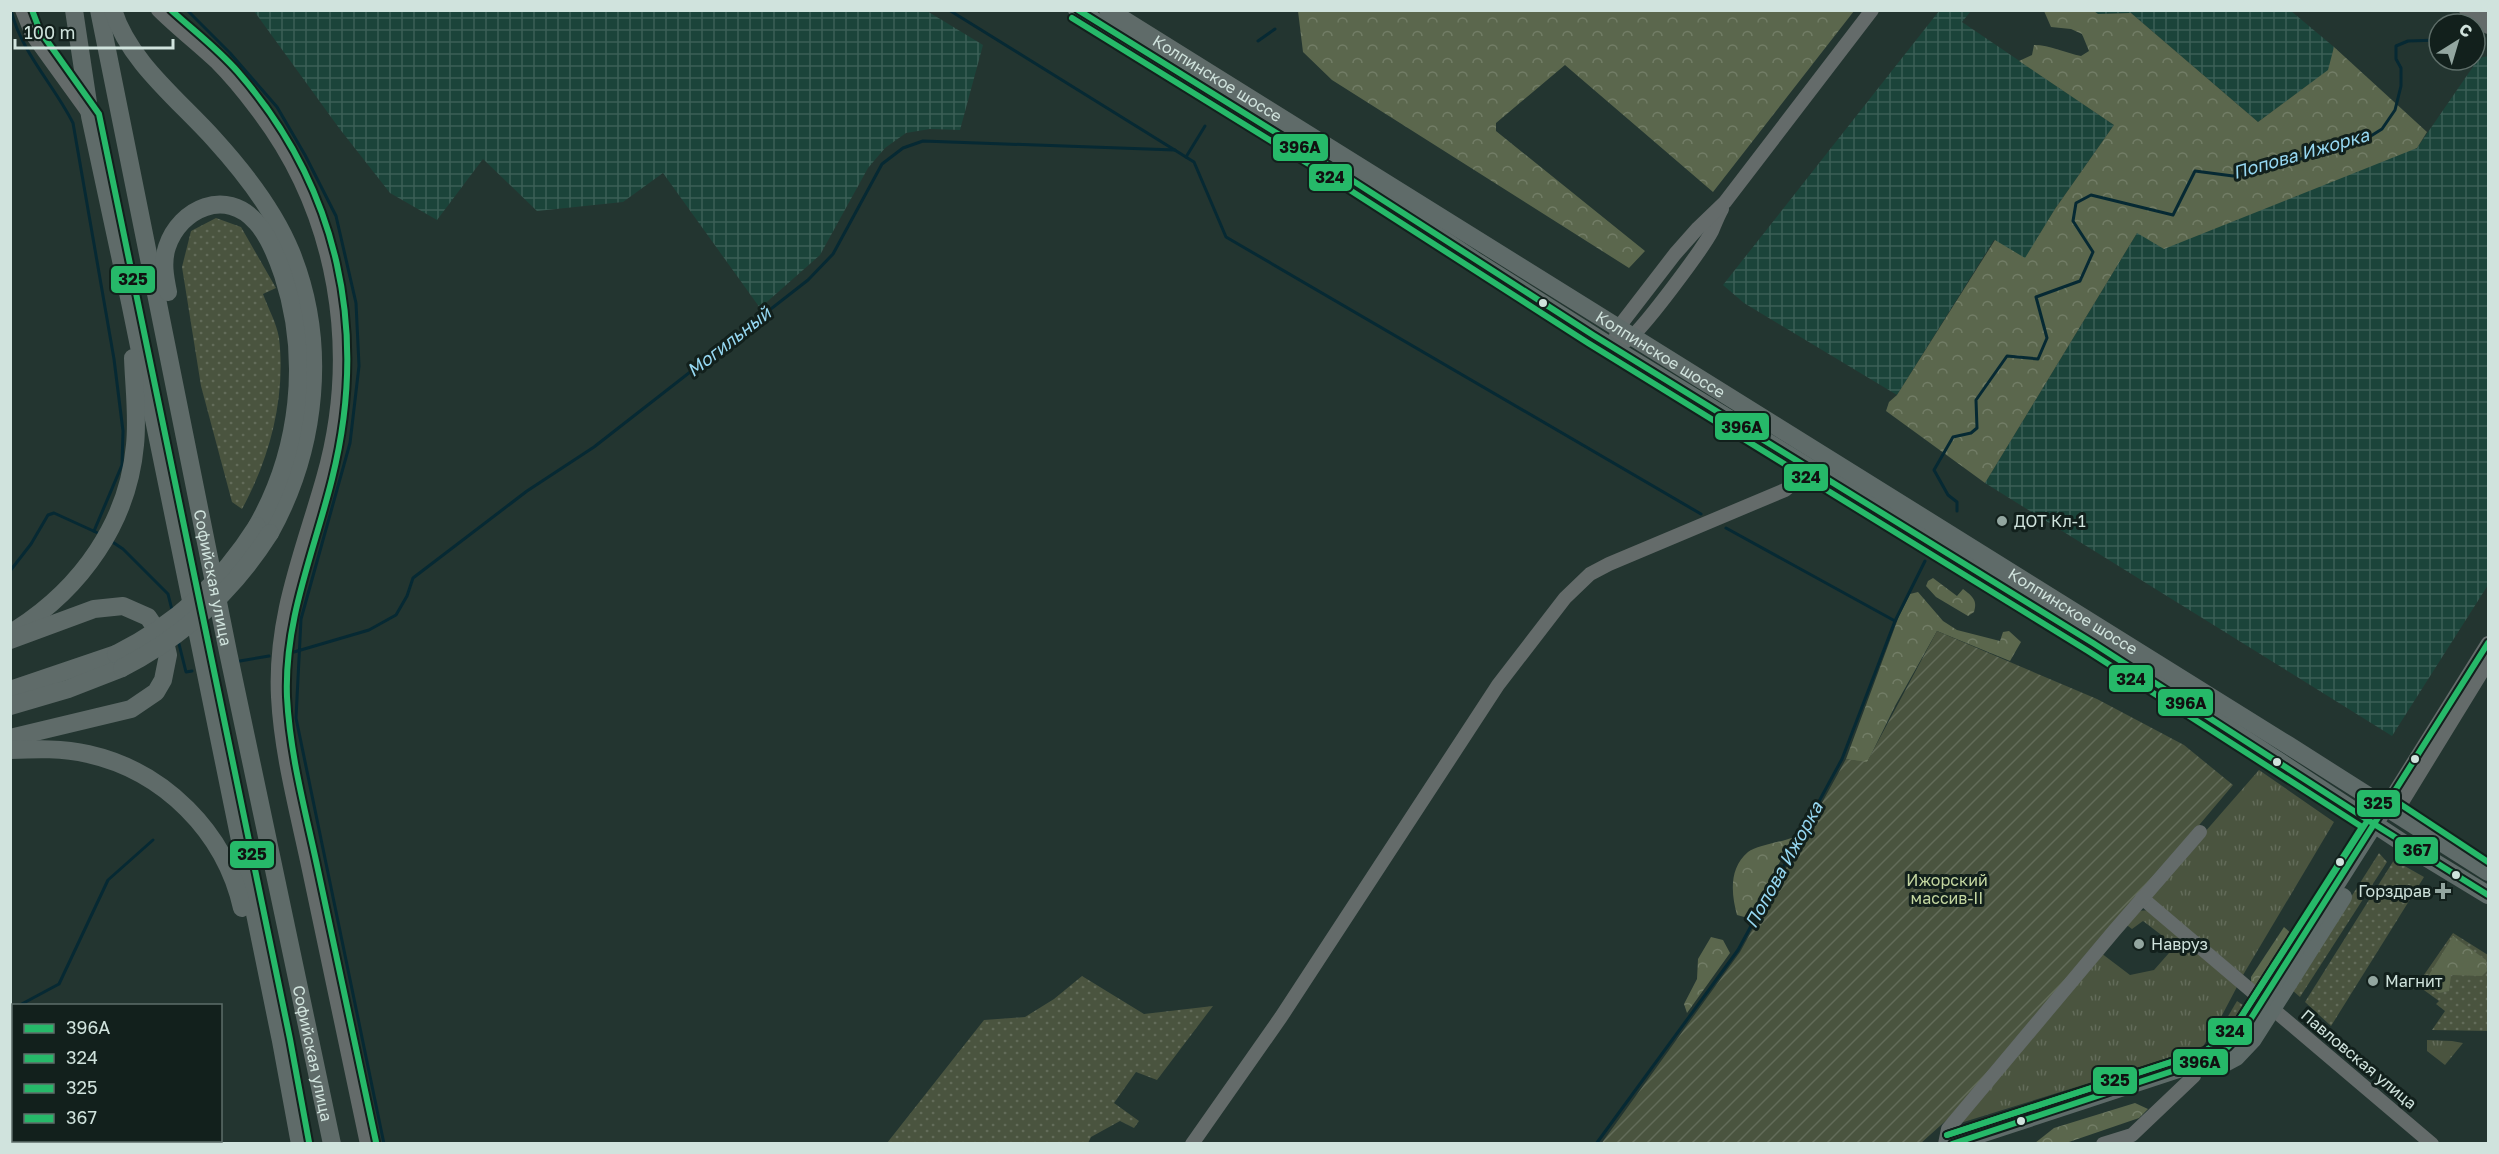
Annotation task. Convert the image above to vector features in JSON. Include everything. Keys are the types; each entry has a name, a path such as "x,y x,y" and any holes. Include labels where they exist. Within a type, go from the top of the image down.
{"main road":[{"name":"Софийская улица","path":"74,10 90,116 130,302 300,1143"},
{"name":"Софийская улица","path":"99,10 284,923 332,1143"},
{"path":"10,706 68,688 119,661 196,601 264,530 286,503 300,464 311,409 313,357 311,335 300,280 290,250 258,193 215,140 158,80 135,52 118,25 113,10"},
{"name":"Колпинское шоссе","path":"1077,10 1417,222 1474,261 1613,348 2206,713 2379,827 2488,895"},
{"name":"Колпинское шоссе","path":"1108,10 2391,809 2488,872"},
{"path":"170,362 176,336 164,265 167,247 174,231 194,211 208,205 223,205 246,213 256,222 278,259 293,313 298,359 297,405 286,459 264,530"},
{"path":"10,634 41,614 62,596 84,571 108,534 125,495 132,466 136,418 130,302"},
{"path":"10,640 94,609 123,606 148,617 165,642 168,656 163,680 156,692 131,709 10,738"},
{"path":"10,690 119,661"},
{"path":"10,750 66,750 107,759 152,780 187,808 212,838 232,873 261,992 281,1041"},
{"path":"1983,1143 2213,1070 2236,1057 2253,1039 2269,1004 2391,809"},
{"path":"1950,1143 2209,1059 2228,1047 2269,1004"}],"street":[{"path":"22,10 32,35 90,116"},
{"path":"158,10 217,63 258,111 278,141 313,210 326,246 333,279 339,317 341,360 337,417 323,480 294,571 284,612 278,667 278,698 291,784 367,1143"},
{"path":"1613,348 1675,254 1725,202 1872,10"},
{"path":"2466,10 2488,19"},
{"path":"1192,1143 1281,1017 1498,685 1565,598 1590,574 1609,564 1785,490 1795,482 1804,465"},
{"path":"2391,809 2488,643"},
{"path":"2391,809 2488,662"},
{"path":"1945,1143 1948,1129 2200,832"},
{"name":"Павловская улица","path":"2142,898 2432,1143"},
{"path":"2103,1143 2132,1136 2194,1076"}],"shaded area":[{"path":"254,11 927,11 983,45 960,130 930,129 906,133 885,148 868,168 820,255 760,308 663,173 623,202 537,211 483,159 437,220 390,193 339,128"},
{"path":"1939,11 1971,11 1962,22 2114,125 2055,209 2025,259 1994,240 1897,395 1744,303 1723,285"},
{"path":"2094,11 2291,11 2334,47 2329,70 2258,122 2131,13 2098,14"},
{"path":"2487,56 2488,585 2392,736 1985,483 2137,233 2417,148 2469,72 2487,72"}],"green space":[{"path":"1298,11 1854,11 1713,192 1565,65 1496,123 1496,131 1645,251 1629,268 1332,80 1303,52"},
{"path":"2044,11 2131,13 2258,122 2328,70 2334,47 2427,132 2417,148 2164,249 2137,233 1985,483 1886,411 1889,402 1897,395 1995,240 2025,258 2055,209 2114,125 2019,61 2032,55 2034,45 2081,56 2089,51 2082,34 2071,29 2051,27"},
{"path":"216,218 241,227 276,288 263,294 279,338 281,360 278,405 261,469 242,509 232,502 201,386 182,267 191,231"},
{"path":"1933,578 1957,596 1963,589 1975,601 1974,612 1968,616 1936,597 1926,586"},
{"path":"1918,592 1943,621 1957,630 2000,641 2003,632 2009,631 2021,642 2010,661 1937,631 1895,706 1867,763 1846,759 1899,616 1910,594"},
{"name":"Ижорский массив-II","path":"1937,631 2097,699 2184,745 2233,785 1960,1108 1921,1143 1601,1144 1740,952 1846,759 1867,762"},
{"path":"2259,770 2334,822 2243,975 2149,896"},
{"path":"1794,837 1748,918 1737,915 1733,881 1742,858 1748,852 1764,845"},
{"path":"2379,853 2387,862 2300,997 2292,990"},
{"path":"2394,860 2424,877 2331,1026 2305,1002"},
{"path":"2152,910 2239,983 2202,1048 1954,1125 2101,953 2130,975 2154,970 2169,953 2159,943 2164,937 2143,921 2132,929 2124,923 2135,911"},
{"path":"2284,927 2294,936 2263,984 2258,987 2251,983 2251,977"},
{"path":"2453,933 2488,955 2488,1031 2432,1030 2445,1011 2436,1004 2439,1001 2417,985"},
{"path":"2453,936 2486,960 2487,971 2482,976 2451,975 2449,991 2439,993 2424,983"},
{"path":"1711,937 1723,940 1730,953 1687,1013 1684,1004 1697,979 1698,959"},
{"path":"1082,976 1144,1014 1213,1006 1157,1080 1136,1072 1114,1103 1139,1121 1134,1128 1120,1121 1091,1137 1088,1143 887,1143 984,1020 1025,1017 1054,999"},
{"path":"2237,1001 2249,1009 2220,1042 2210,1047"},
{"path":"2427,1040 2463,1043 2445,1065 2427,1051"},
{"path":"2135,1103 2148,1109 2139,1118 2066,1143 2035,1143 2054,1128"}],"waterway":[{"path":"11,10 22,40 73,123 114,359 123,431 122,465 94,531"},
{"path":"187,10 230,53 277,107 305,155 336,216 356,303 359,366 350,443 301,619 296,718 384,1144"},
{"path":"949,10 1194,162 1226,237 1701,514"},
{"path":"1258,41 1275,29"},
{"name":"Попова Ижорка","path":"1957,511 1957,502 1948,495 1934,470 1953,437 1971,433 1977,428 1976,400 2007,356 2038,359 2047,338 2036,297 2080,281 2093,252 2073,221 2076,203 2091,195 2173,215 2195,171 2233,176 2344,148 2366,139 2382,129 2395,110 2401,86 2401,68 2396,59 2396,46 2408,41 2427,40"},
{"path":"1186,157 1205,126"},
{"name":"Могильный","path":"294,652 369,630 396,615 407,596 413,578 527,491 594,447 808,280 833,254 882,164 903,148 923,141 1175,150"},
{"path":"10,571 31,544 48,515 54,513 100,534"},
{"path":"1726,528 1895,621"},
{"path":"111,541 123,549 168,594 172,610"},
{"name":"Попова Ижорка","path":"1596,1144 1738,950 1842,759 1895,621 1925,561"},
{"path":"178,640 186,672 192,671"},
{"path":"240,661 269,656"},
{"path":"22,1004 59,984 108,880 153,840"}],"transit line":[{"name":"325","path":"32,10 40,31 99,114 290,1039 309,1142"},
{"name":"325","path":"171,10 238,72 273,117 300,164 322,213 337,264 345,316 347,369 343,424 332,479 295,613 287,669 287,697 291,741 299,784 376,1142"},
{"name":"396А","path":"1078,10 1333,168 1593,335 2093,643 2374,824 2243,1031 2228,1047 2209,1059 1952,1144"},
{"name":"324","path":"1072,18 1328,176 1588,343 2088,651 2362,827 2236,1025 2222,1040 2205,1051 1947,1135"},
{"name":"367","path":"2488,643 2374,824 2488,895"},
{"name":"325","path":"1947,1135 2205,1051 2222,1040 2236,1025 2382,798 2391,798 2488,862"}],"place":[{"name":"ДОТ Кл-1","path":"2002,521"},
{"name":"Горздрав","path":"2443,891"},
{"name":"Навруз","path":"2139,944"},
{"name":"Магнит","path":"2373,981"}]}
